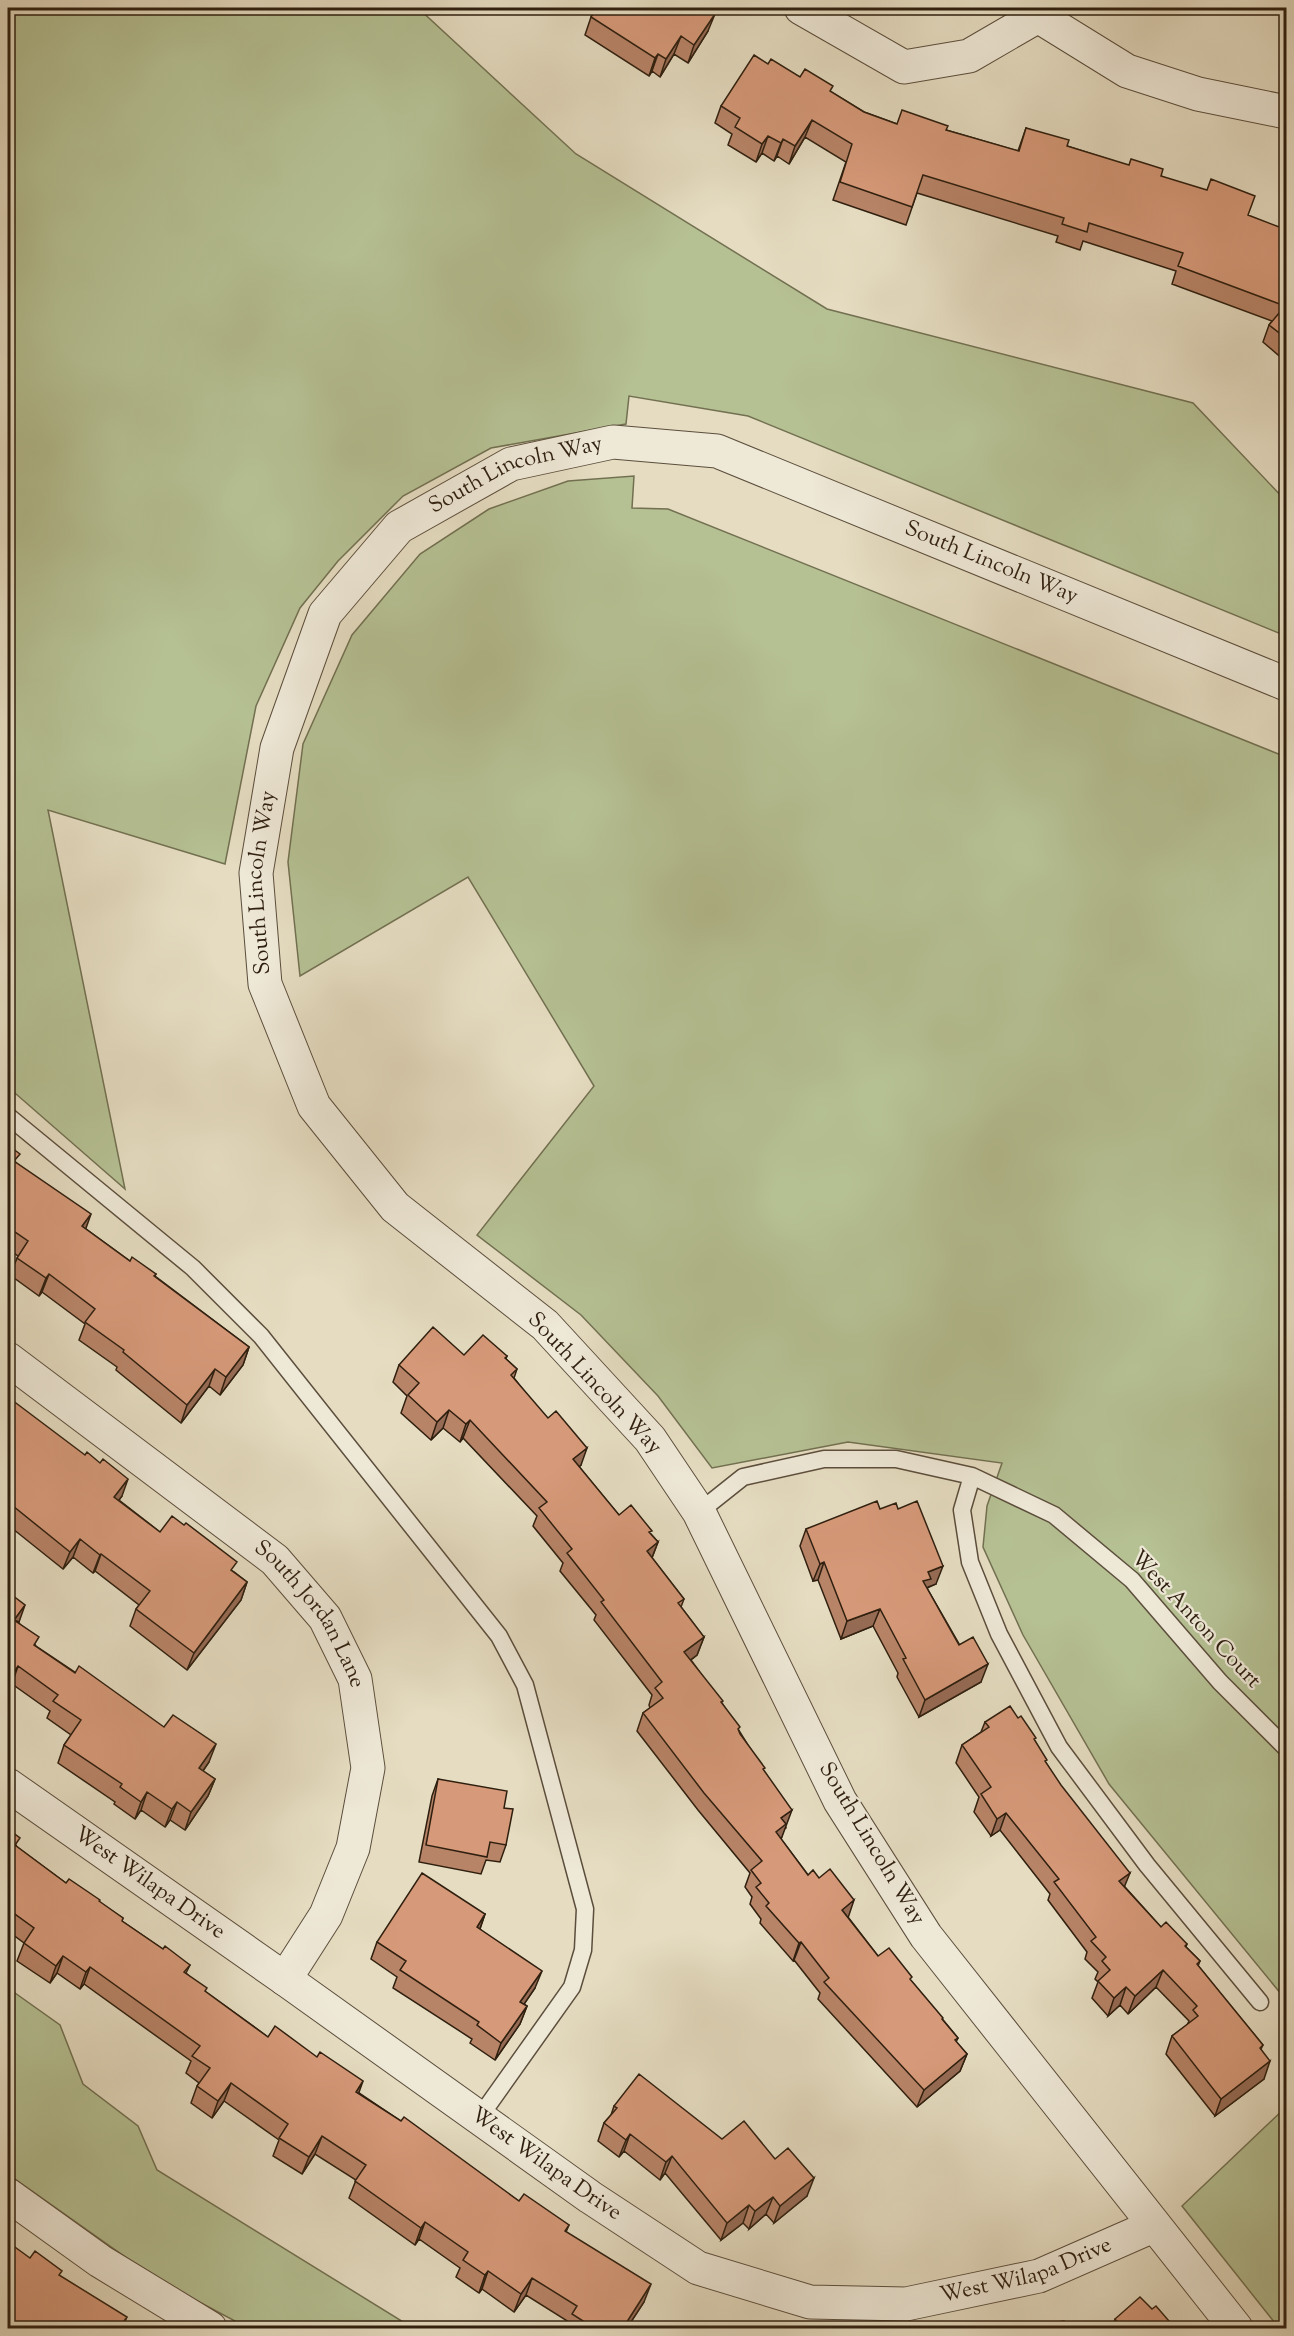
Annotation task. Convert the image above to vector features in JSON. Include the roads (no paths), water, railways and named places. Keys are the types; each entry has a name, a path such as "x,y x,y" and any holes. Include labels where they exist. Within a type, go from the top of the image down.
{"street":[{"path":"801,8 904,67 969,56 1040,12 1127,71 1198,94 1287,112"},
{"name":"South Lincoln Way","path":"1236,2328 1153,2226 927,1936 846,1811 699,1512 650,1438 545,1325 395,1208 314,1106 265,984 256,873 277,748 325,614 399,527 511,464 613,442 717,451 1287,684"},
{"name":"South Jordan Lane","path":"8,1359 275,1560 325,1618 355,1679 368,1768 353,1848 326,1915 285,1979"},
{"name":"West Wilapa Drive","path":"8,1785 590,2197 698,2268 810,2302 906,2304 1039,2276 1153,2226"},
{"path":"8,2195 100,2260 210,2328"}],"lane":[{"path":"8,1116 193,1268 261,1336 499,1636 525,1685 585,1909 583,1950 572,1987 479,2118"},
{"name":"West Anton Court","path":"699,1512 743,1477 824,1459 896,1459 972,1476 1054,1515 1132,1580 1220,1682 1287,1748"},
{"path":"972,1476 962,1510 970,1562 999,1634 1059,1747 1147,1865 1260,2002"}]}
